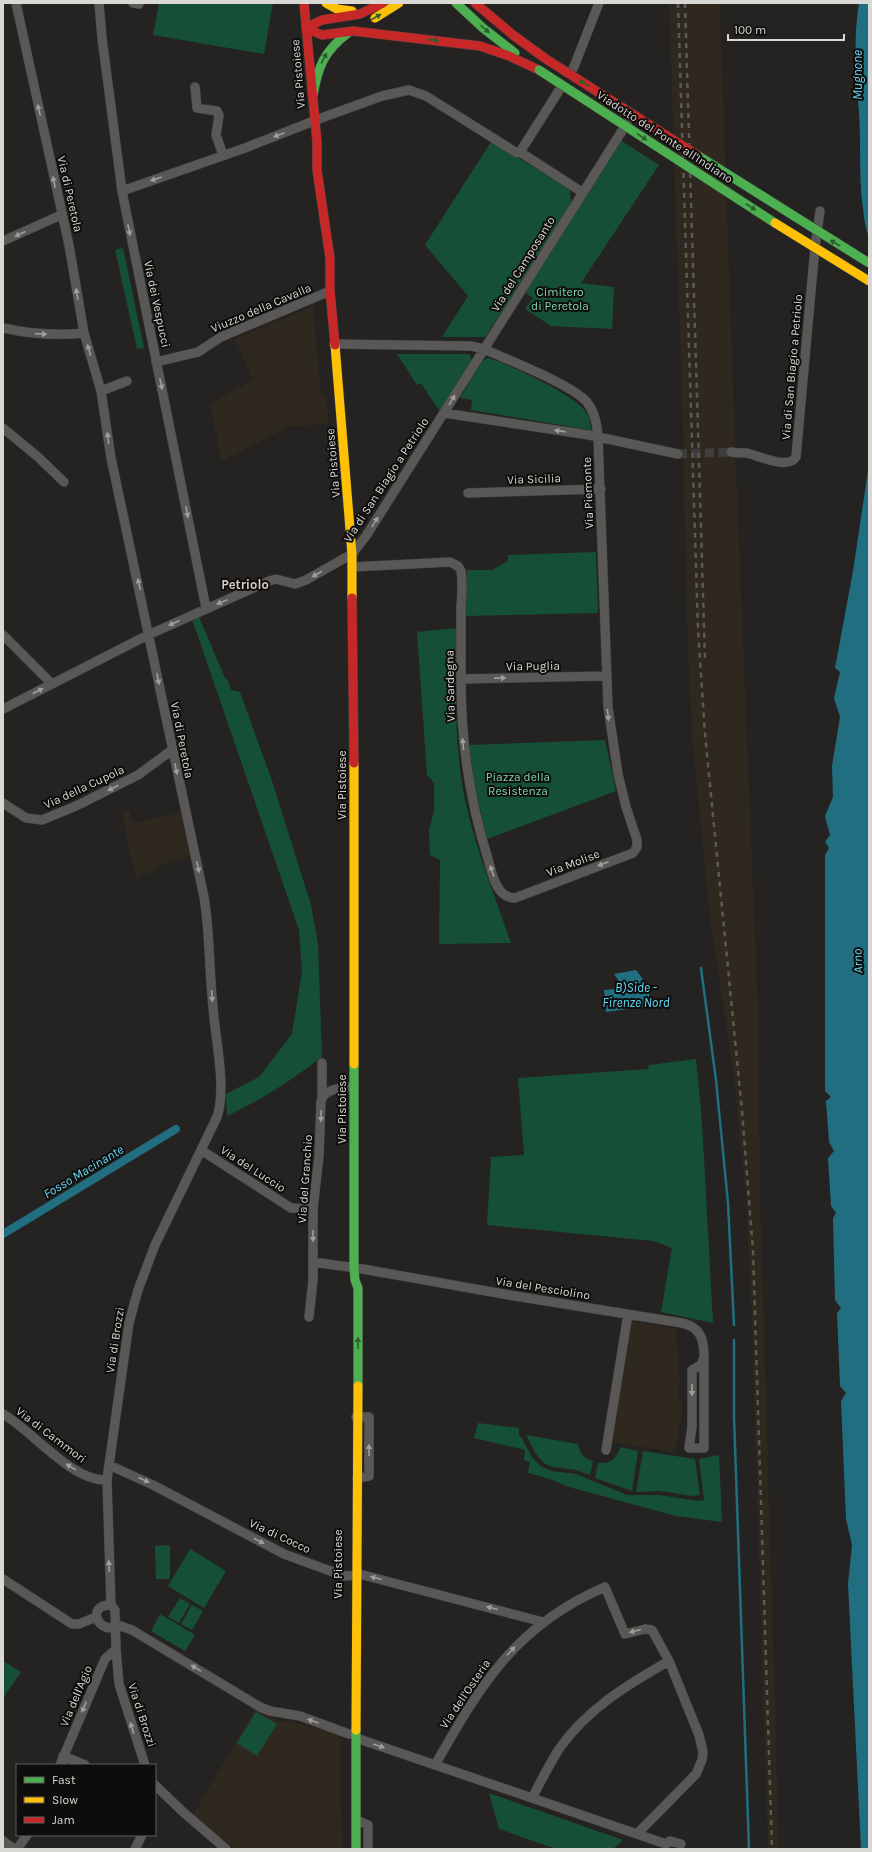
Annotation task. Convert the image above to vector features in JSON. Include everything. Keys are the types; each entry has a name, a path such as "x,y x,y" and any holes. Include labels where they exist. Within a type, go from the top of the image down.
{"main road":[{"name":"Via Pistoiese","path":"304,3 317,142 321,155 323,176 322,197 329,244 331,279 330,292 352,554 354,781 354,1268 355,1280 358,1288 356,1417 357,1478 354,1576"},
{"path":"326,3 342,10 366,12"},
{"path":"306,28 322,20 366,12 383,3"},
{"path":"313,95 318,70 331,46 399,3"},
{"name":"Viadotto del Ponte all'Indiano","path":"456,3 504,45 539,70 822,253 869,281"},
{"name":"Viadotto del Ponte all'Indiano","path":"475,3 513,35 546,59 830,240 869,262"},
{"path":"306,28 322,35 353,31 480,46 509,56 539,70"},
{"name":"Via Pistoiese","path":"348,1849 355,1642 350,1288 355,1280"},
{"name":"Via Pistoiese","path":"353,1736 356,1849"}],"street":[{"name":"Via di Peretola","path":"16,3 61,215 69,245 84,333 101,391 111,458 206,911 221,1097"},
{"name":"Via dei Vespucci","path":"99,3 122,191 206,608"},
{"path":"573,70 599,3"},
{"path":"195,87 197,108 217,111 219,115 216,135 223,156"},
{"path":"520,152 560,89"},
{"path":"122,191 223,156 382,96 409,90 426,96 510,149 517,153 520,152 582,192"},
{"name":"Via del Camposanto","path":"484,348 629,119"},
{"name":"Via di San Biagio a Petriolo","path":"731,452 747,453 783,463 791,462 796,457 814,246 820,211"},
{"path":"3,240 61,215"},
{"name":"Viuzzo della Cavalla","path":"156,362 198,352 221,337 330,292"},
{"path":"3,328 31,334 66,335 84,333"},
{"name":"Via Piemonte","path":"334,344 471,346 484,348 578,394 586,402 595,416 598,437 601,489 606,676 613,750 622,793 637,840 637,847"},
{"name":"Via di San Biagio a Petriolo","path":"3,709 149,634 206,608 273,580 293,584 306,580 352,554 366,536 484,348"},
{"path":"101,391 127,380"},
{"name":"Via di San Biagio a Petriolo","path":"444,413 598,437 678,454"},
{"path":"3,428 38,457 64,482"},
{"name":"Via Sicilia","path":"468,493 601,489"},
{"name":"Via Sardegna","path":"352,567 450,562 458,566 462,574 461,679 463,745 472,802 480,835 497,885 505,896 515,898"},
{"path":"3,635 52,684"},
{"name":"Via Puglia","path":"461,679 606,676"},
{"name":"Via della Cupola","path":"3,803 26,818 42,820 76,806 138,775 172,750"},
{"name":"Via Molise","path":"515,898 633,853 637,847"},
{"name":"Via del Granchio","path":"309,1317 313,1262 313,1209 319,1156 322,1098 322,1063"},
{"path":"322,1098 330,1092 354,1086"},
{"name":"Via di Brozzi","path":"145,1764 120,1692 116,1649 115,1610 111,1605 107,1480 108,1465 129,1323 134,1303 157,1240 219,1112 221,1097"},
{"name":"Via del Luccio","path":"201,1150 291,1208 313,1209"},
{"path":"313,1262 354,1268"},
{"name":"Via del Pesciolino","path":"354,1268 687,1324 692,1327 703,1339 704,1357 704,1448 689,1448 692,1428 692,1370 701,1365 704,1357"},
{"path":"606,1450 628,1314"},
{"name":"Via di Cammori","path":"3,1414 68,1465 93,1479 107,1480"},
{"name":"Via di Cocco","path":"108,1465 153,1484 284,1554 344,1576 363,1575 544,1622"},
{"path":"3,1579 72,1624 79,1624 96,1617"},
{"name":"Via dell'Osteria","path":"435,1765 470,1705 492,1673 520,1642 544,1622 570,1604 605,1586 625,1634 645,1629 652,1630 669,1662 699,1735 703,1752 702,1760 696,1774 637,1834"},
{"path":"111,1605 101,1607 96,1612 96,1617 104,1627 113,1628 115,1624 132,1630 270,1711 300,1716 435,1765 637,1834 666,1847 670,1841 681,1844"},
{"name":"Via dell'Agio","path":"78,1764 62,1761 105,1658 116,1649"},
{"path":"532,1798 559,1749 585,1718 603,1702 625,1687 669,1662"},
{"path":"156,1786 188,1817 226,1849"},
{"path":"356,1820 368,1825 368,1849"},
{"path":"3,1841 15,1849 26,1836"},
{"path":"135,1849 142,1836"}],"shaded area":[{"path":"669,3 720,3 734,421 758,1011 760,1196 779,1849 768,1849 752,1323 746,1197 733,1069 710,918 692,734 687,622 683,427"},
{"path":"313,306 321,396 326,396 329,424 290,426 222,461 210,404 253,380 235,339"},
{"path":"129,810 134,823 180,813 190,856 169,862 136,879 122,813"},
{"path":"630,1321 676,1329 680,1386 677,1397 682,1402 682,1411 675,1452 611,1442"},
{"path":"256,1708 278,1722 292,1722 339,1734 342,1849 234,1849 193,1815"}],"green space":[{"path":"159,3 273,3 264,54 153,35"},
{"name":"Cimitero di Peretola","path":"620,140 659,165 581,283 614,287 612,329 551,326 525,309 533,298 523,291"},
{"path":"491,142 563,184 570,190 571,204 485,337 442,337 468,296 425,245"},
{"path":"123,248 144,348 137,349 115,250"},
{"path":"397,354 467,354 470,355 472,361 440,412 421,383 417,385"},
{"path":"488,358 525,373 569,397 587,414 590,421 591,430 471,410 472,400 460,398 482,361"},
{"path":"596,552 598,613 466,616 467,570 492,570 508,561 508,555"},
{"path":"199,617 231,690 240,692 272,781 311,905 318,944 322,1057 276,1089 227,1116 226,1094 259,1077 292,1034 302,971 299,930 192,619"},
{"path":"457,628 456,721 463,790 477,846 511,943 439,944 440,860 430,855 429,830 434,810 434,783 427,775 417,632"},
{"name":"Piazza della Resistenza","path":"605,740 616,791 487,839 475,788 469,745"},
{"path":"696,1059 702,1122 713,1323 661,1312 672,1248 654,1241 487,1225 491,1157 524,1155 518,1078 648,1069 649,1065"},
{"path":"478,1423 519,1428 519,1435 532,1457 540,1466 551,1471 576,1474 627,1495 660,1495 697,1501 704,1500 699,1459 719,1455 722,1522 676,1516 569,1487 550,1479 528,1473 530,1462 524,1460 525,1450 474,1438"},
{"path":"526,1435 578,1444 582,1455 593,1461 590,1475 576,1470 553,1467 544,1463 536,1454"},
{"path":"620,1447 638,1451 632,1491 595,1478 598,1463 606,1463 615,1458"},
{"path":"643,1451 695,1459 700,1495 691,1496 660,1491 636,1492"},
{"path":"170,1545 170,1579 156,1579 155,1546"},
{"path":"190,1549 226,1571 204,1608 168,1586"},
{"path":"180,1598 190,1604 179,1623 168,1617"},
{"path":"192,1605 203,1611 192,1630 181,1624"},
{"path":"160,1614 195,1635 185,1651 151,1631"},
{"path":"3,1661 21,1672 3,1698"},
{"path":"256,1712 277,1724 257,1756 237,1743"},
{"path":"489,1793 623,1840 613,1849 556,1849 499,1829"}],"water":[{"name":"Mugnone","path":"859,3 869,3 869,237 864,219 861,179 860,124 856,58 856,31"},
{"name":"Arno","path":"869,464 869,1849 861,1849 848,1584 852,1545 846,1519 841,1401 846,1393 840,1386 837,1313 841,1308 835,1300 833,1218 836,1213 831,1206 828,1158 834,1151 829,1142 826,1101 831,1097 825,1091 825,855 829,848 825,842 830,835 825,816 833,797 832,766 840,717 834,698 840,672 835,668 853,571"},
{"name":"B)Side - Firenze Nord","path":"636,970 648,986 651,1006 606,1012 604,990 624,988 614,974"}],"waterway":[{"path":"701,968 716,1080 728,1203 734,1325"},
{"name":"Fosso Macinante","path":"3,1234 176,1129"},
{"path":"734,1340 734,1417 749,1849"}],"tunnel":[{"path":"678,454 731,452"}],"railway":[{"path":"678,3 698,629 705,734 742,1111 753,1251 772,1849"},
{"path":"685,3 705,660"}],"traffic: fast":[{"path":"456,3 483,28 515,53"},
{"path":"313,95 317,76 323,60 333,46 348,33"},
{"path":"539,70 775,223"},
{"path":"697,155 869,263"},
{"path":"354,1064 354,1268 355,1280 358,1288 358,1386"},
{"path":"356,1730 356,1849"}],"traffic: slow":[{"path":"326,3 337,9 352,11"},
{"path":"375,18 399,3"},
{"path":"775,223 869,281"},
{"path":"335,345 352,554 352,598"},
{"path":"354,763 354,1064"},
{"path":"356,1730 358,1386"}],"traffic: jam":[{"path":"304,3 317,142 317,170 330,258 330,291 335,345"},
{"path":"383,3 360,14 322,20 306,28 322,35 353,31 480,46 509,56 539,70"},
{"path":"475,3 513,35 546,59 697,155"},
{"path":"352,598 354,763"}],"district":[{"name":"Petriolo","path":"245,584"}]}
